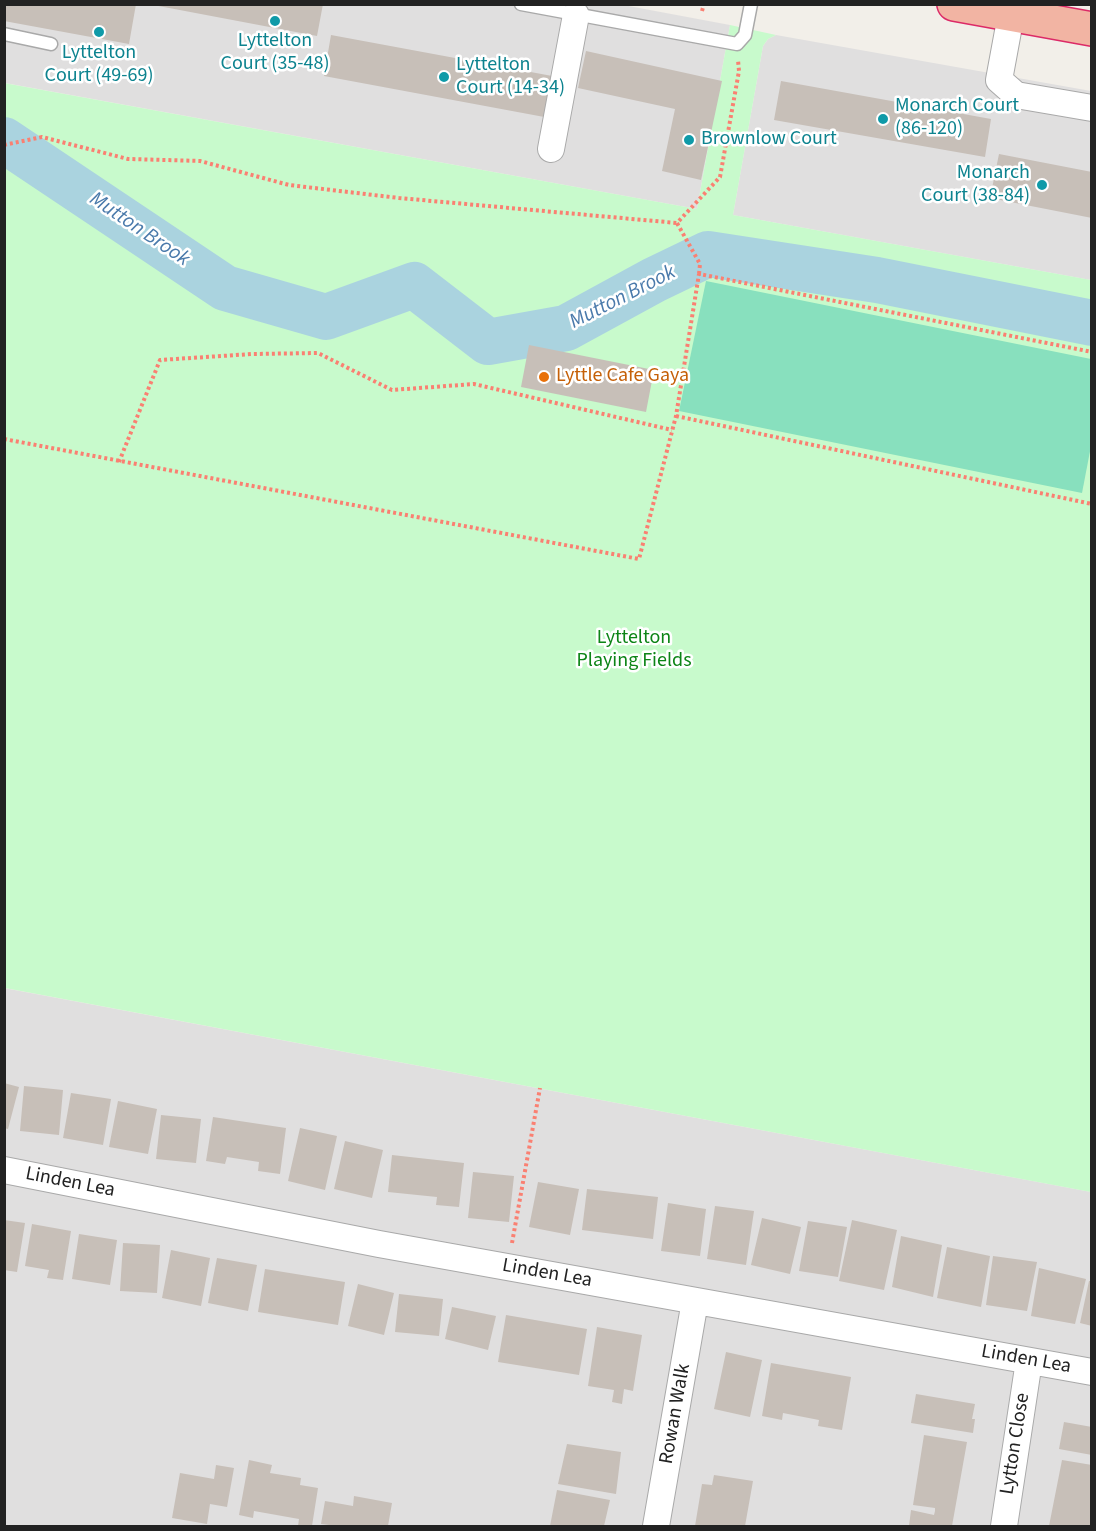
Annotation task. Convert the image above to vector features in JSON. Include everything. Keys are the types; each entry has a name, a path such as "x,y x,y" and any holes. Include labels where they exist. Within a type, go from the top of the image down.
{"highway":[{"path":"954,4 1092,29"}],"street":[{"path":"551,149 576,15"},
{"path":"1011,15 999,80 1016,95 1092,108"},
{"name":"Linden Lea","path":"4,1170 507,1267 1092,1372"},
{"name":"Rowan Walk","path":"656,1527 695,1301"},
{"name":"Lytton Close","path":"1004,1527 1029,1361"}],"lane":[{"path":"521,4 736,44 745,35 751,4"},
{"path":"4,34 51,44"}],"path":[{"path":"702,11 704,4"},
{"path":"677,223 720,177 739,71 736,44"},
{"path":"4,145 42,137 128,159 200,161 289,185 399,198 677,223"},
{"path":"4,439 639,559 676,416 699,274 700,264 677,223"},
{"path":"699,274 1092,352"},
{"path":"119,462 160,360 252,354 318,353 392,390 474,384 672,430"},
{"path":"676,416 1092,504"},
{"path":"507,1267 540,1088"}],"shaded area":[{"path":"618,4 730,25 697,209 5,83 4,5"},
{"path":"776,35 1091,91 1091,280 733,215 763,46 768,39"},
{"path":"4,988 1091,1192 1091,1526 5,1526"}],"green space":[{"name":"Lyttelton Playing Fields","path":"730,25 776,35 768,39 763,46 733,215 1091,280 1091,1192 5,988 4,83 697,209"},
{"path":"706,281 1091,359 1091,446 1082,493 679,411"}],"building":[{"name":"Lyttelton Court (49-69)","path":"4,4 136,4 129,44 4,21"},
{"name":"Lyttelton Court (35-48)","path":"148,4 323,4 317,36"},
{"name":"Lyttelton Court (14-34)","path":"331,35 563,78 555,119 324,76"},
{"name":"Brownlow Court","path":"586,51 722,81 701,180 662,171 675,109 578,88"},
{"name":"Monarch Court (86-120)","path":"781,81 991,119 985,157 774,120"},
{"name":"Monarch Court (38-84)","path":"999,154 1092,172 1092,218 990,198"},
{"path":"529,345 654,370 646,412 521,387"},
{"path":"4,1083 19,1087 8,1129 4,1128"},
{"path":"24,1086 63,1090 59,1135 20,1131"},
{"path":"71,1093 111,1099 103,1145 63,1138"},
{"path":"118,1101 157,1109 148,1154 109,1147"},
{"path":"161,1115 201,1119 196,1163 156,1159"},
{"path":"213,1117 286,1128 280,1174 258,1171 259,1162 227,1157 225,1164 206,1161"},
{"path":"300,1128 337,1136 325,1190 288,1181"},
{"path":"345,1141 383,1150 372,1198 334,1189"},
{"path":"392,1155 464,1163 459,1207 436,1205 437,1197 388,1192"},
{"path":"473,1172 514,1176 509,1222 468,1218"},
{"path":"538,1182 579,1189 570,1235 529,1227"},
{"path":"587,1189 658,1197 653,1239 582,1230"},
{"path":"668,1203 706,1209 700,1256 661,1251"},
{"path":"715,1206 754,1211 746,1265 707,1259"},
{"path":"762,1218 801,1227 790,1274 751,1265"},
{"path":"4,1220 25,1223 17,1272 4,1270"},
{"path":"852,1220 897,1230 884,1290 839,1281"},
{"path":"808,1221 847,1227 838,1277 799,1271"},
{"path":"32,1224 71,1231 63,1280 47,1278 49,1270 25,1266"},
{"path":"79,1234 117,1240 110,1285 72,1279"},
{"path":"901,1236 942,1245 933,1297 892,1287"},
{"path":"123,1243 160,1245 157,1293 120,1291"},
{"path":"947,1247 990,1256 981,1307 937,1298"},
{"path":"171,1250 210,1258 201,1306 162,1298"},
{"path":"993,1256 1037,1262 1027,1311 986,1305"},
{"path":"217,1258 257,1265 248,1311 208,1303"},
{"path":"1039,1268 1086,1279 1075,1324 1031,1316"},
{"path":"265,1269 345,1282 338,1325 258,1312"},
{"path":"1089,1281 1092,1281 1092,1326 1080,1323"},
{"path":"358,1284 394,1293 384,1335 348,1326"},
{"path":"399,1294 443,1299 439,1336 395,1332"},
{"path":"452,1307 496,1316 488,1350 445,1339"},
{"path":"506,1315 587,1329 579,1375 498,1362"},
{"path":"597,1327 642,1335 633,1391 624,1389 622,1404 612,1402 614,1390 588,1386"},
{"path":"726,1352 762,1360 750,1417 714,1409"},
{"path":"771,1363 851,1377 842,1430 818,1426 819,1420 783,1413 782,1420 762,1416"},
{"path":"916,1394 975,1404 972,1419 975,1419 973,1433 911,1423"},
{"path":"1064,1422 1092,1427 1092,1455 1059,1449"},
{"path":"924,1435 967,1442 952,1526 909,1526 911,1510 934,1515 935,1511 935,1508 913,1505"},
{"path":"567,1444 621,1452 616,1494 558,1484"},
{"path":"249,1460 272,1465 270,1473 301,1478 300,1485 318,1488 312,1526 298,1526 299,1519 254,1511 253,1518 239,1515"},
{"path":"1062,1460 1092,1465 1092,1526 1049,1526"},
{"path":"216,1465 234,1468 227,1507 210,1504 207,1524 172,1518 180,1473 214,1479"},
{"path":"714,1475 753,1481 745,1526 695,1526 702,1484 712,1485"},
{"path":"557,1490 610,1500 604,1526 550,1526"},
{"path":"354,1496 392,1503 388,1526 321,1524 325,1501 353,1506"}],"waterway":[{"name":"Mutton Brook","path":"4,140 225,288 326,317 414,285 488,342 566,328 654,280 708,254 877,280 1092,323"}],"place":[{"name":"Lyttelton Court (35-48)","path":"275,21"},
{"name":"Lyttelton Court (49-69)","path":"99,32"},
{"name":"Lyttelton Court (14-34)","path":"444,77"},
{"name":"Monarch Court (86-120)","path":"883,119"},
{"name":"Brownlow Court","path":"689,140"},
{"name":"Monarch Court (38-84)","path":"1042,185"},
{"name":"Lyttle Cafe Gaya","path":"544,377"}]}
